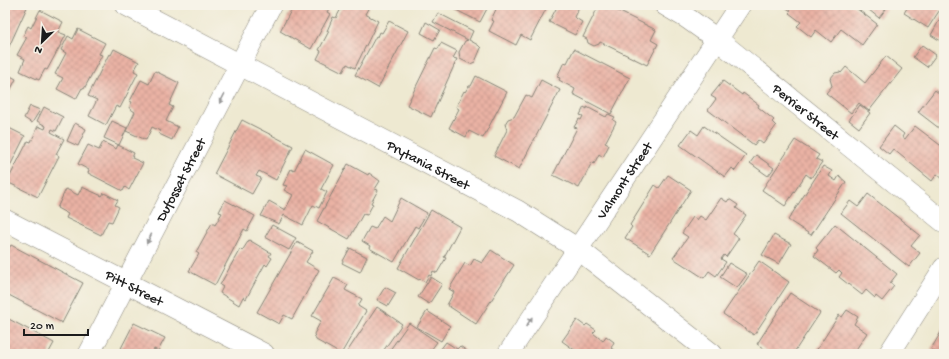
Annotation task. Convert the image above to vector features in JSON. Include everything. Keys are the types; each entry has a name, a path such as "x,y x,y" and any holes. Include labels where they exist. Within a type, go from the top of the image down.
{"street":[{"name":"Prytania Street","path":"126,5 518,211 578,249 712,354"},
{"name":"Dufossat Street","path":"89,354 271,5"},
{"name":"Perrier Street","path":"665,5 687,18 718,40 944,222"},
{"name":"Valmont Street","path":"508,354 740,5"},
{"name":"Pitt Street","path":"5,220 264,354"},
{"path":"889,354 944,268"}],"building":[{"path":"5,5 28,5 7,51 5,50"},
{"path":"294,5 331,5 327,12 330,14 311,49 280,31"},
{"path":"343,5 365,5 369,7 365,14 378,21 355,68 347,64 343,72 317,59 321,51 319,50 329,31 327,31 333,17 336,18"},
{"path":"446,5 489,5 480,22"},
{"path":"498,5 548,5 530,40 521,35 516,45 489,31 494,21 491,20"},
{"path":"558,5 580,5 574,17 582,22 575,35 549,22"},
{"path":"599,5 606,5 656,30 651,40 658,44 647,65 600,42 594,46 588,43 587,39 583,37"},
{"path":"786,5 852,5 877,24 862,45 841,29 831,42 816,30 811,37 797,26 801,22 789,13 791,11 785,7"},
{"path":"863,5 889,5 879,18"},
{"path":"909,5 943,5 928,28 904,13"},
{"path":"40,10 63,22 58,32 66,35 47,70 45,69 39,80 20,71 25,59 17,55 27,37 23,36 28,26 31,28"},
{"path":"944,12 944,43 931,35"},
{"path":"438,13 473,31 469,40 481,48 475,62 470,64 460,59 459,52 465,41 468,40 433,22"},
{"path":"389,21 408,31 378,88 355,75 376,36 378,37 380,32 382,33"},
{"path":"426,22 440,30 434,40 421,33"},
{"path":"78,29 105,43 99,54 102,55 84,89 82,88 76,99 57,89 63,78 55,74 66,53 61,50 68,36 73,39"},
{"path":"441,43 457,51 453,58 457,59 431,117 407,105 435,48 438,49"},
{"path":"922,45 936,55 927,67 913,57"},
{"path":"114,49 139,62 134,71 138,73 120,108 116,106 106,125 89,116 97,100 88,96 109,54 111,55"},
{"path":"574,49 630,78 611,114 573,94 575,89 559,80 560,78 557,77 564,62 567,63"},
{"path":"886,56 902,69 869,111 859,103 851,113 826,93 832,86 830,79 835,73 841,73 846,67 865,83"},
{"path":"155,71 179,83 169,105 173,107 166,121 178,127 172,140 159,134 160,131 152,127 146,140 126,131 135,112 129,108 132,102 130,101 141,80 149,84"},
{"path":"5,73 16,79 10,91 6,89 5,92"},
{"path":"476,76 507,92 483,138 469,131 466,137 449,128 459,109 456,107 464,91 465,92 469,86 471,86"},
{"path":"541,80 560,90 519,169 494,156 507,130 505,124 508,119 514,117 526,95 532,98"},
{"path":"723,81 759,105 758,107 774,120 772,122 776,126 763,144 758,140 754,145 708,110 716,99 711,96"},
{"path":"935,90 940,94 942,90 944,92 944,132 918,112"},
{"path":"860,105 870,113 859,128 849,120"},
{"path":"30,106 40,110 32,123 24,118"},
{"path":"44,107 63,117 56,131 52,129 51,132 64,139 56,154 59,156 38,197 7,182 28,141 31,142 38,126 45,129 46,126 37,121"},
{"path":"584,107 587,109 587,107 606,117 608,114 615,117 613,120 616,122 605,143 609,145 603,157 599,154 594,164 592,162 579,188 553,175 577,128 574,127 583,116 580,115"},
{"path":"242,120 293,146 276,180 259,171 256,176 261,178 252,194 214,174"},
{"path":"112,121 127,128 119,145 104,138"},
{"path":"75,123 86,129 78,146 67,141"},
{"path":"5,126 25,136 5,176"},
{"path":"704,126 746,155 735,171 732,168 725,177 680,145 691,130 698,135"},
{"path":"894,126 904,134 902,137 905,139 915,126 944,148 944,180 937,174 932,181 893,149 889,154 879,146"},
{"path":"795,140 819,155 816,159 822,162 811,178 806,174 785,206 762,190"},
{"path":"103,142 116,149 118,145 134,153 132,158 143,163 129,190 125,187 123,191 88,173 89,170 78,164 88,145 99,150"},
{"path":"305,149 334,165 321,189 327,192 319,208 313,205 303,225 284,215 279,224 261,216 269,201 285,210 293,195 284,190 287,186 283,185 291,169 294,171"},
{"path":"756,155 774,168 768,176 750,163"},
{"path":"348,164 368,175 369,173 380,181 375,189 378,190 371,203 373,204 367,215 363,214 349,239 317,221"},
{"path":"823,166 832,171 829,176 836,181 839,176 846,182 811,235 788,220"},
{"path":"668,175 691,190 650,254 625,238 632,227 630,225 655,185 659,188"},
{"path":"82,187 102,196 104,193 118,200 115,205 119,207 112,222 108,221 101,235 66,218 68,214 57,208 66,189 78,195"},
{"path":"868,194 920,235 911,246 920,253 909,267 841,213 850,201 858,207"},
{"path":"401,198 427,213 418,228 415,226 394,262 369,248 370,246 362,241 370,227 375,229 383,216 390,221"},
{"path":"721,198 727,202 729,199 738,205 736,208 746,215 733,234 739,238 726,257 724,255 721,259 726,262 716,276 709,271 704,278 673,258 688,237 682,233 693,217 697,220 700,216 706,220"},
{"path":"225,200 255,216 247,231 244,229 215,285 189,271 199,254 196,252 212,223 215,225 222,213 219,212"},
{"path":"431,210 460,227 444,257 446,258 437,273 433,271 431,276 429,275 425,282 398,268"},
{"path":"835,224 897,274 890,283 894,286 882,301 876,296 875,298 866,290 862,295 839,277 842,273 839,270 836,273 814,256 818,250 816,248"},
{"path":"272,225 296,238 289,250 265,237"},
{"path":"774,235 791,244 779,264 762,255"},
{"path":"249,240 271,253 269,256 272,258 267,266 265,264 246,299 243,297 239,305 220,293 223,287 220,285 240,249 242,251"},
{"path":"297,242 313,251 306,262 319,270 292,319 284,315 279,324 257,312"},
{"path":"11,245 83,283 62,323 5,293 5,255"},
{"path":"350,248 367,257 360,272 342,263"},
{"path":"491,250 514,265 476,324 447,305 454,292 449,289 465,263 470,266 474,259 482,263"},
{"path":"759,261 789,282 754,335 723,314"},
{"path":"729,263 747,274 737,288 720,277"},
{"path":"431,277 442,284 429,304 418,297"},
{"path":"334,278 348,285 345,290 362,299 358,306 366,311 341,354 316,340 314,334 321,321 312,316"},
{"path":"385,287 396,293 388,306 377,300"},
{"path":"790,293 820,313 793,354 784,354 779,350 777,354 772,354 757,344"},
{"path":"377,307 402,324 381,354 350,354 347,352"},
{"path":"847,310 858,317 854,324 867,333 853,354 814,354 839,315 842,317"},
{"path":"427,311 450,326 441,341 417,327"},
{"path":"5,317 54,343 48,354 5,354"},
{"path":"577,320 585,326 587,324 596,330 593,333 603,341 606,336 614,342 611,348 619,354 580,354 562,341"},
{"path":"134,323 165,338 158,351 154,349 152,354 118,354"},
{"path":"409,323 437,342 428,354 387,354"},
{"path":"944,327 944,354 938,354 931,349"},
{"path":"446,342 457,349 460,346 467,351 465,354 437,354"}]}
